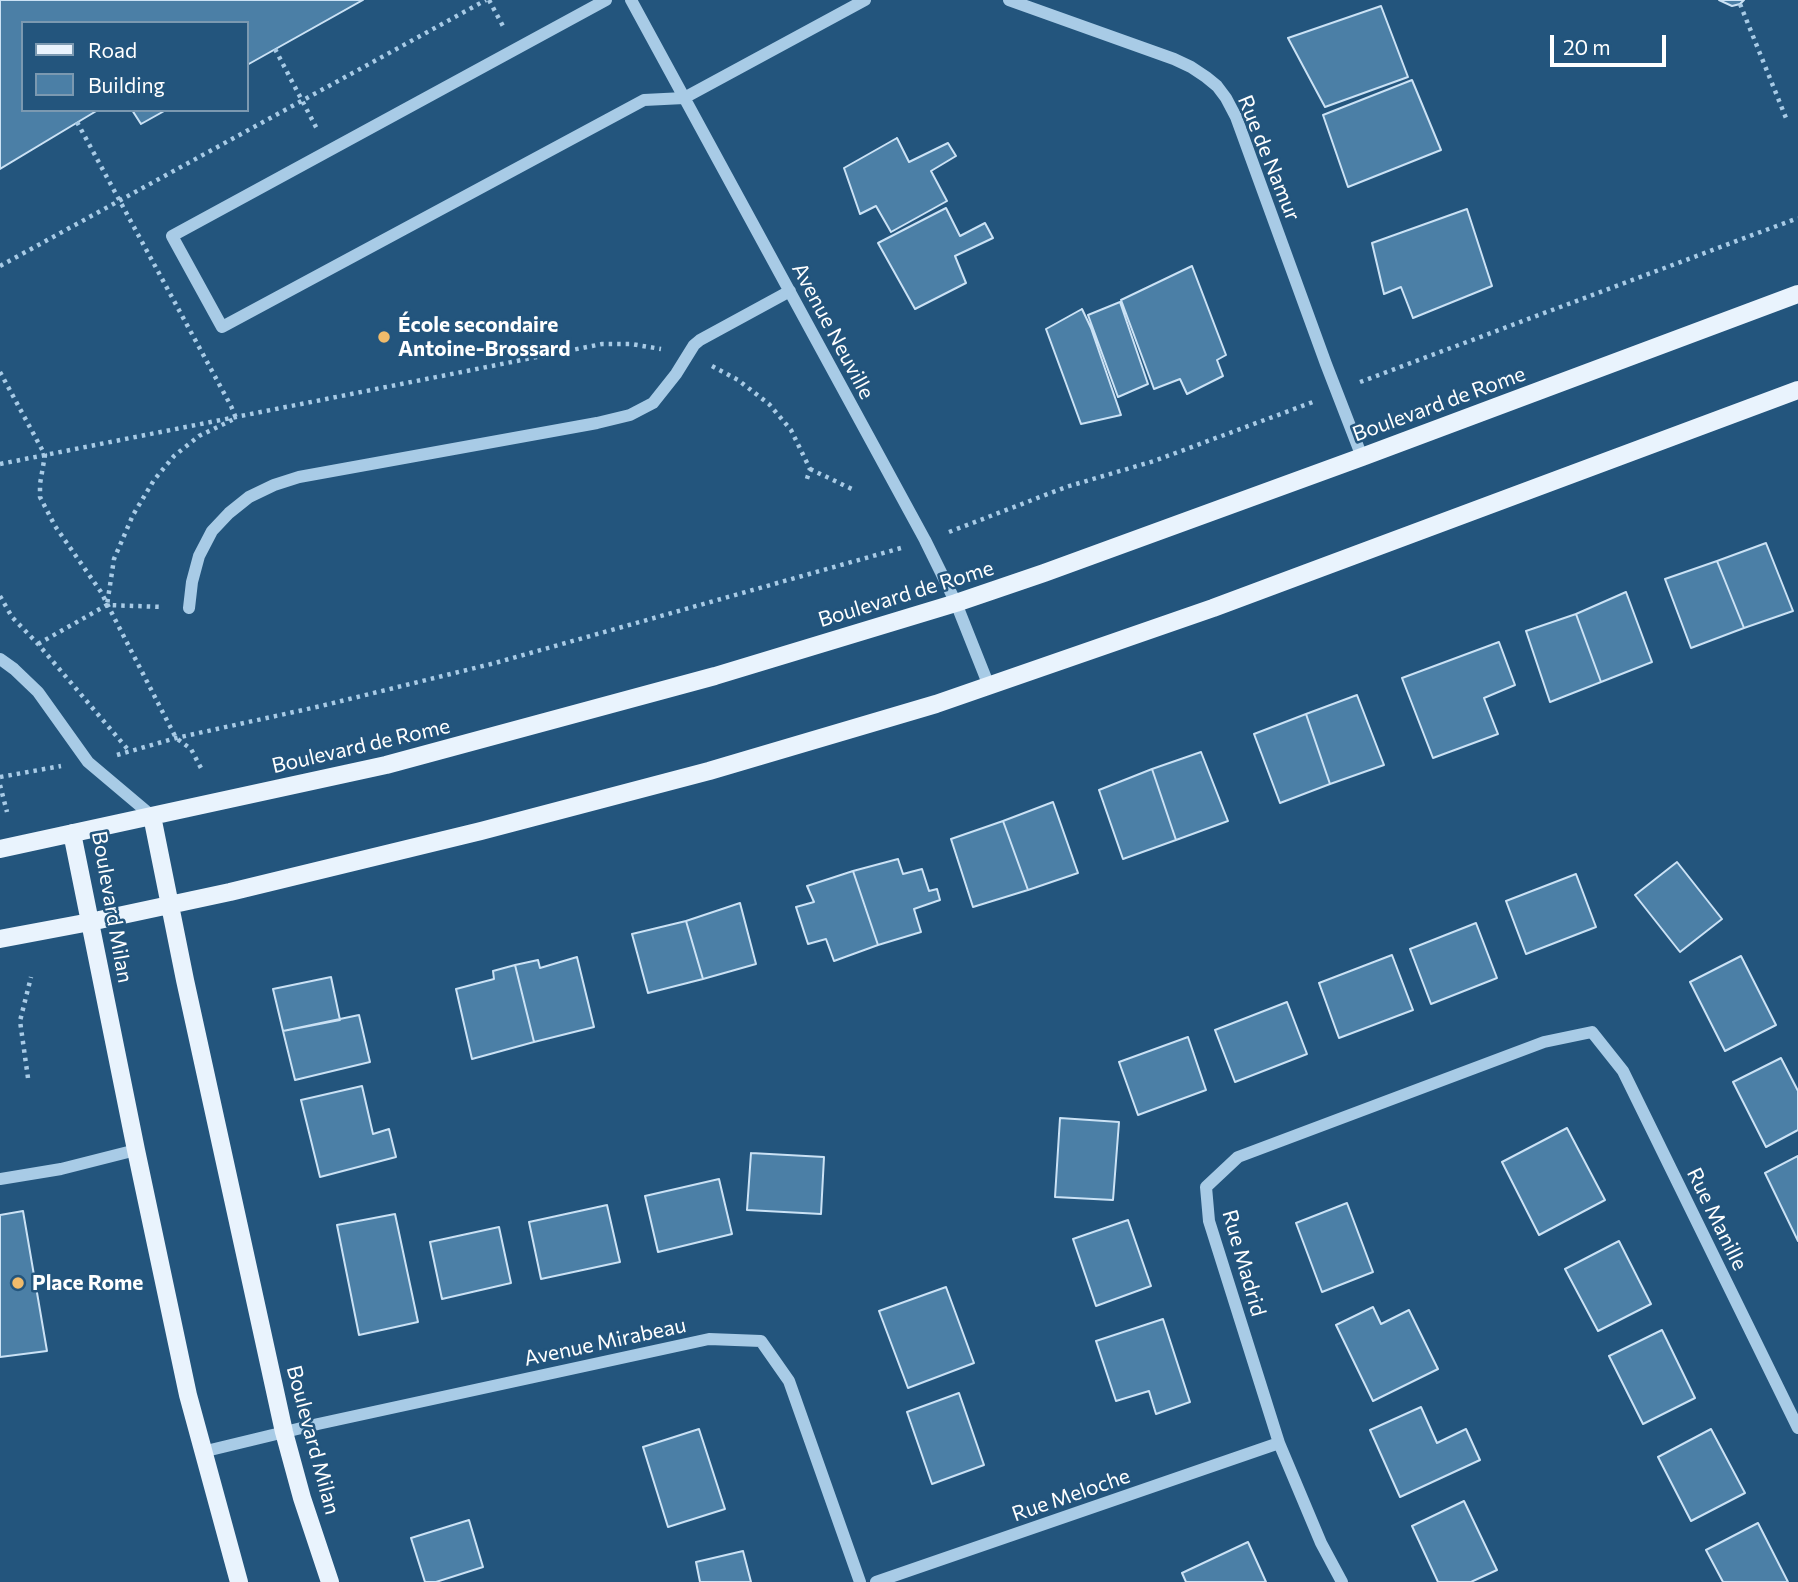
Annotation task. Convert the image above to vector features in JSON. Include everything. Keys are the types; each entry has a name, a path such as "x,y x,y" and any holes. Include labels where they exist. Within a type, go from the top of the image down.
{"main road":[{"name":"Boulevard de Rome","path":"0,849 386,765 715,676 956,603 1362,457 1798,294"},
{"path":"0,939 170,905 428,845 839,734 989,687 1226,603 1798,390"},
{"name":"Boulevard Milan","path":"152,816 284,1432 302,1498 330,1582"},
{"name":"Boulevard Milan","path":"72,833 188,1395 239,1582"}],"street":[{"path":"606,0 172,236 222,327 644,100 684,98 865,0"},
{"name":"Avenue Neuville","path":"631,0 912,517 956,603 989,687"},
{"name":"Rue de Namur","path":"1009,0 1174,59 1206,76 1222,92 1236,117 1362,457"},
{"path":"189,608 199,556 212,531 249,497 299,477 630,415 653,403 700,340 790,291"},
{"path":"0,659 38,692 88,762 152,816"},
{"name":"Rue Manille","path":"1592,1032 1623,1071 1798,1428"},
{"name":"Rue Madrid","path":"1342,1582 1321,1543 1279,1443 1209,1221 1206,1187 1238,1157 1544,1042 1592,1032"},
{"path":"0,1179 136,1150"},
{"name":"Avenue Mirabeau","path":"202,1452 709,1339 761,1341 789,1381 860,1582"},
{"name":"Rue Meloche","path":"876,1582 1279,1443"}],"path":[{"path":"0,266 486,0"},
{"path":"1740,4 1786,118"},
{"path":"275,49 302,100"},
{"path":"77,122 236,418"},
{"path":"1358,383 1798,218"},
{"path":"0,464 602,344 631,344 662,349"},
{"path":"712,366 738,380 769,404 791,430 810,469 856,491"},
{"path":"0,372 45,455 40,497 55,526 101,592 176,738 191,749 202,770"},
{"path":"959,528 1066,487 1154,461 1317,400"},
{"path":"107,605 114,559 133,515 154,480 174,456 199,436 236,418"},
{"path":"806,482 810,469"},
{"path":"115,755 176,738 495,663 890,552"},
{"path":"0,596 12,617 130,752"},
{"path":"38,644 107,605 189,608"},
{"path":"0,777 59,767"},
{"path":"0,785 7,812"},
{"path":"28,1078 20,1021 31,977"}],"building":[{"path":"0,0 363,0 248,64 248,21 21,21 21,112 95,112 0,169"},
{"path":"1719,0 1744,0 1732,6"},
{"path":"1381,6 1408,77 1325,107 1288,38"},
{"path":"1412,80 1441,150 1348,187 1323,115"},
{"path":"133,112 162,112 141,124"},
{"path":"897,138 909,162 948,143 956,156 931,171 947,201 891,232 876,206 860,214 844,168"},
{"path":"946,208 960,236 985,223 993,238 955,256 966,283 915,309 878,243"},
{"path":"1467,209 1492,286 1413,318 1401,287 1384,294 1372,243"},
{"path":"1192,266 1226,355 1217,360 1223,376 1187,394 1180,379 1154,389 1121,300"},
{"path":"1120,302 1148,384 1118,397 1088,315"},
{"path":"1082,309 1121,415 1081,424 1046,329"},
{"path":"1766,543 1793,611 1744,628 1717,561"},
{"path":"1717,561 1744,628 1691,648 1665,579"},
{"path":"1626,592 1652,662 1601,682 1576,614"},
{"path":"1576,614 1601,682 1550,702 1526,631"},
{"path":"1499,642 1515,685 1484,698 1498,734 1433,758 1402,678"},
{"path":"1357,695 1384,765 1330,784 1306,714"},
{"path":"1306,714 1330,784 1280,803 1254,734"},
{"path":"1201,752 1228,821 1176,840 1152,769"},
{"path":"1152,769 1176,840 1123,859 1099,790"},
{"path":"1053,802 1078,873 1028,890 1003,821"},
{"path":"1003,821 1028,890 973,907 951,839"},
{"path":"898,859 903,874 922,869 929,891 937,889 940,900 914,909 921,932 878,945 853,871"},
{"path":"1677,862 1722,919 1680,952 1635,895"},
{"path":"853,871 878,945 834,961 826,939 808,944 796,907 814,902 807,886"},
{"path":"1576,874 1596,927 1526,954 1506,901"},
{"path":"740,903 756,964 703,979 686,921"},
{"path":"686,921 703,979 648,993 632,934"},
{"path":"1476,923 1497,978 1431,1004 1410,949"},
{"path":"1392,955 1413,1010 1339,1038 1319,983"},
{"path":"1741,956 1776,1025 1725,1051 1690,982"},
{"path":"577,957 594,1027 534,1042 515,965 538,960 540,968"},
{"path":"515,965 534,1042 472,1059 456,989 494,979 493,971"},
{"path":"331,977 340,1020 283,1031 273,989"},
{"path":"1287,1002 1307,1054 1235,1082 1215,1030"},
{"path":"359,1015 370,1062 295,1080 283,1031"},
{"path":"1188,1037 1206,1090 1138,1115 1119,1062"},
{"path":"1781,1058 1798,1091 1798,1130 1766,1147 1733,1082"},
{"path":"362,1086 373,1134 389,1129 396,1157 320,1177 301,1100"},
{"path":"1060,1118 1119,1122 1113,1200 1055,1197"},
{"path":"1567,1128 1605,1200 1539,1235 1502,1162"},
{"path":"751,1153 824,1157 821,1214 747,1210"},
{"path":"1798,1156 1798,1241 1765,1173"},
{"path":"719,1179 732,1234 658,1252 645,1196"},
{"path":"1347,1203 1373,1272 1322,1292 1296,1223"},
{"path":"607,1205 620,1262 541,1279 529,1222"},
{"name":"Place Rome","path":"23,1211 47,1351 0,1357 0,1215"},
{"path":"395,1214 418,1322 359,1335 337,1225"},
{"path":"1128,1220 1151,1286 1096,1306 1073,1239"},
{"path":"499,1227 511,1283 442,1299 430,1242"},
{"path":"1619,1241 1651,1304 1598,1331 1565,1269"},
{"path":"946,1287 974,1363 908,1388 879,1311"},
{"path":"1373,1307 1381,1324 1409,1310 1438,1369 1373,1401 1336,1325"},
{"path":"1163,1319 1190,1402 1156,1414 1149,1391 1116,1401 1096,1341"},
{"path":"1662,1330 1695,1398 1643,1424 1609,1356"},
{"path":"959,1393 984,1465 932,1484 907,1412"},
{"path":"1421,1407 1437,1443 1466,1429 1480,1460 1400,1497 1370,1430"},
{"path":"699,1429 725,1509 668,1527 643,1447"},
{"path":"1711,1429 1745,1493 1691,1521 1658,1457"},
{"path":"1464,1501 1497,1570 1471,1582 1438,1582 1412,1526"},
{"path":"469,1520 483,1567 436,1582 425,1582 411,1538"},
{"path":"1758,1523 1788,1582 1723,1582 1706,1550"},
{"path":"1248,1542 1266,1582 1186,1582 1182,1573"},
{"path":"743,1551 751,1582 700,1582 696,1562"}],"place":[{"name":"École secondaire Antoine-Brossard","path":"384,337"},
{"name":"Place Rome","path":"18,1283"}]}
